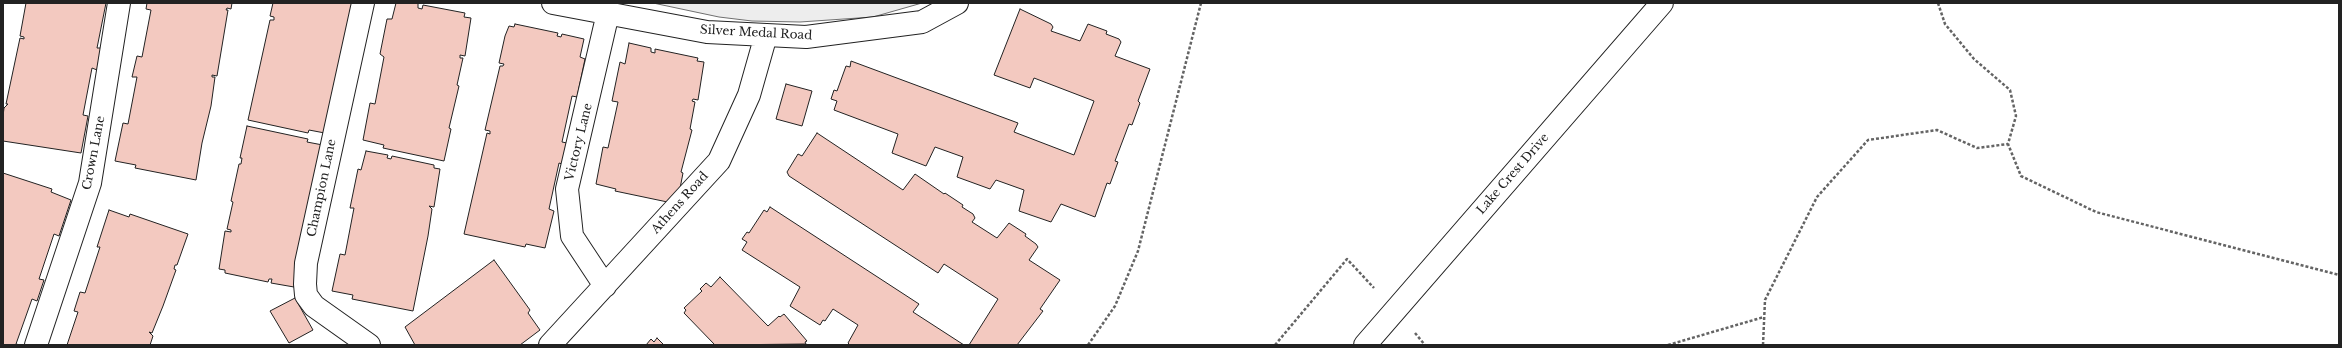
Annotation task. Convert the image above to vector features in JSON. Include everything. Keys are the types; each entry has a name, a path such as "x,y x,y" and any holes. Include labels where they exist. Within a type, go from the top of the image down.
{"street":[{"name":"Crown Lane","path":"36,345 90,183 119,3"},
{"name":"Champion Lane","path":"363,3 306,262 305,284 306,295 314,306 369,345"},
{"name":"Silver Medal Road","path":"553,3 707,32 806,37 922,22 956,3"},
{"name":"Lake Crest Drive","path":"1365,345 1662,3"},
{"name":"Victory Lane","path":"605,286 572,236 567,189 608,13"},
{"name":"Athens Road","path":"550,345 719,161 749,95 766,35"}],"path":[{"path":"1088,345 1115,306 1138,251 1201,3"},
{"path":"1938,3 1945,24 1974,59 2010,90 2016,116 2008,144 2021,176 2096,212 2339,275"},
{"path":"1763,345 1765,300 1817,197 1868,140 1937,130 1977,148 2008,144"},
{"path":"1275,345 1347,259 1394,311"},
{"path":"1668,345 1764,318"}],"shaded area":[{"path":"653,3 922,3 873,17 800,22 752,21 719,17"}],"building":[{"path":"26,3 106,3 97,48 101,48 97,70 92,68 83,115 88,116 81,153 3,141 4,108 8,104 6,104 20,38 24,39 24,37 20,36"},
{"path":"147,3 232,3 231,9 227,8 226,10 228,10 217,76 212,75 212,77 215,77 211,106 202,143 196,180 135,168 136,165 115,161 123,123 128,124 137,77 132,77 137,56 142,57 151,10 146,9"},
{"path":"273,3 352,3 350,11 355,11 330,134 309,130 308,133 248,120 270,20 274,20 274,17 270,16"},
{"path":"396,3 418,3 418,8 422,9 423,5 465,13 464,17 471,18 465,56 460,55 460,58 463,58 457,85 459,86 449,128 451,129 444,161 383,148 384,145 363,140 370,103 375,104 384,57 380,54 387,19 392,19"},
{"path":"1020,9 1051,24 1053,27 1051,31 1080,41 1088,24 1107,31 1106,34 1119,39 1121,42 1115,56 1150,69 1138,101 1140,103 1132,125 1129,124 1115,161 1118,162 1110,184 1107,183 1095,217 1061,204 1051,222 1019,211 1024,190 996,180 990,189 957,177 963,157 935,147 926,166 892,153 898,134 834,110 837,101 831,99 834,90 837,91 846,66 850,67 851,61 1018,123 1014,132 1074,155 1094,101 1034,78 1030,88 994,75"},
{"path":"515,24 558,33 557,36 561,37 562,34 584,39 580,57 585,59 577,97 572,96 562,142 567,143 562,164 559,163 549,209 554,211 545,248 526,244 525,247 464,234 487,133 490,134 490,131 485,130 500,66 503,66 504,64 499,63 505,36 509,26 514,27"},
{"path":"629,43 651,48 651,52 655,53 655,49 698,58 697,61 704,62 698,100 693,99 692,101 695,102 690,129 692,130 681,172 683,173 677,204 615,191 616,189 596,184 603,147 608,148 618,102 612,101 620,62 625,64"},
{"path":"786,84 812,91 802,126 776,119"},
{"path":"247,126 308,139 307,142 328,146 294,287 271,283 272,279 269,279 268,282 225,273 225,270 219,269 225,231 231,232 231,230 227,229 233,202 231,201 239,164 241,164 242,158 240,158"},
{"path":"817,133 903,190 915,174 963,205 962,207 973,214 975,218 972,222 997,238 1009,223 1026,234 1025,236 1036,244 1038,247 1029,260 1060,280 1040,309 1043,311 1017,345 969,345 998,299 944,264 938,273 789,176 787,172 798,154 802,156"},
{"path":"366,151 388,155 387,158 391,159 392,156 434,165 434,168 440,169 434,207 429,206 432,209 428,236 413,311 352,299 353,295 332,291 340,254 345,255 354,208 350,208 358,169 361,170"},
{"path":"3,173 52,189 51,192 71,200 59,236 54,234 39,279 44,280 37,301 32,299 16,344 20,345 3,345"},
{"path":"770,207 919,304 913,312 964,345 850,345 848,343 858,325 833,309 825,321 823,320 820,325 790,306 800,287 742,250 747,242 742,239 747,232 749,233 764,210 767,212"},
{"path":"109,210 129,217 130,214 188,234 177,265 175,265 174,269 176,270 163,306 152,333 149,332 153,336 150,345 67,345 78,312 74,311 80,292 85,293 100,247 97,247"},
{"path":"494,260 530,310 528,313 540,330 520,345 415,345 405,327"},
{"path":"720,277 768,326 779,316 780,317 784,314 807,341 805,342 806,344 715,345 684,313 686,310 684,308 702,291 700,289 706,283 711,287"},
{"path":"295,298 313,330 289,343 270,311"},
{"path":"657,338 664,345 646,345 651,339 654,342"}]}
